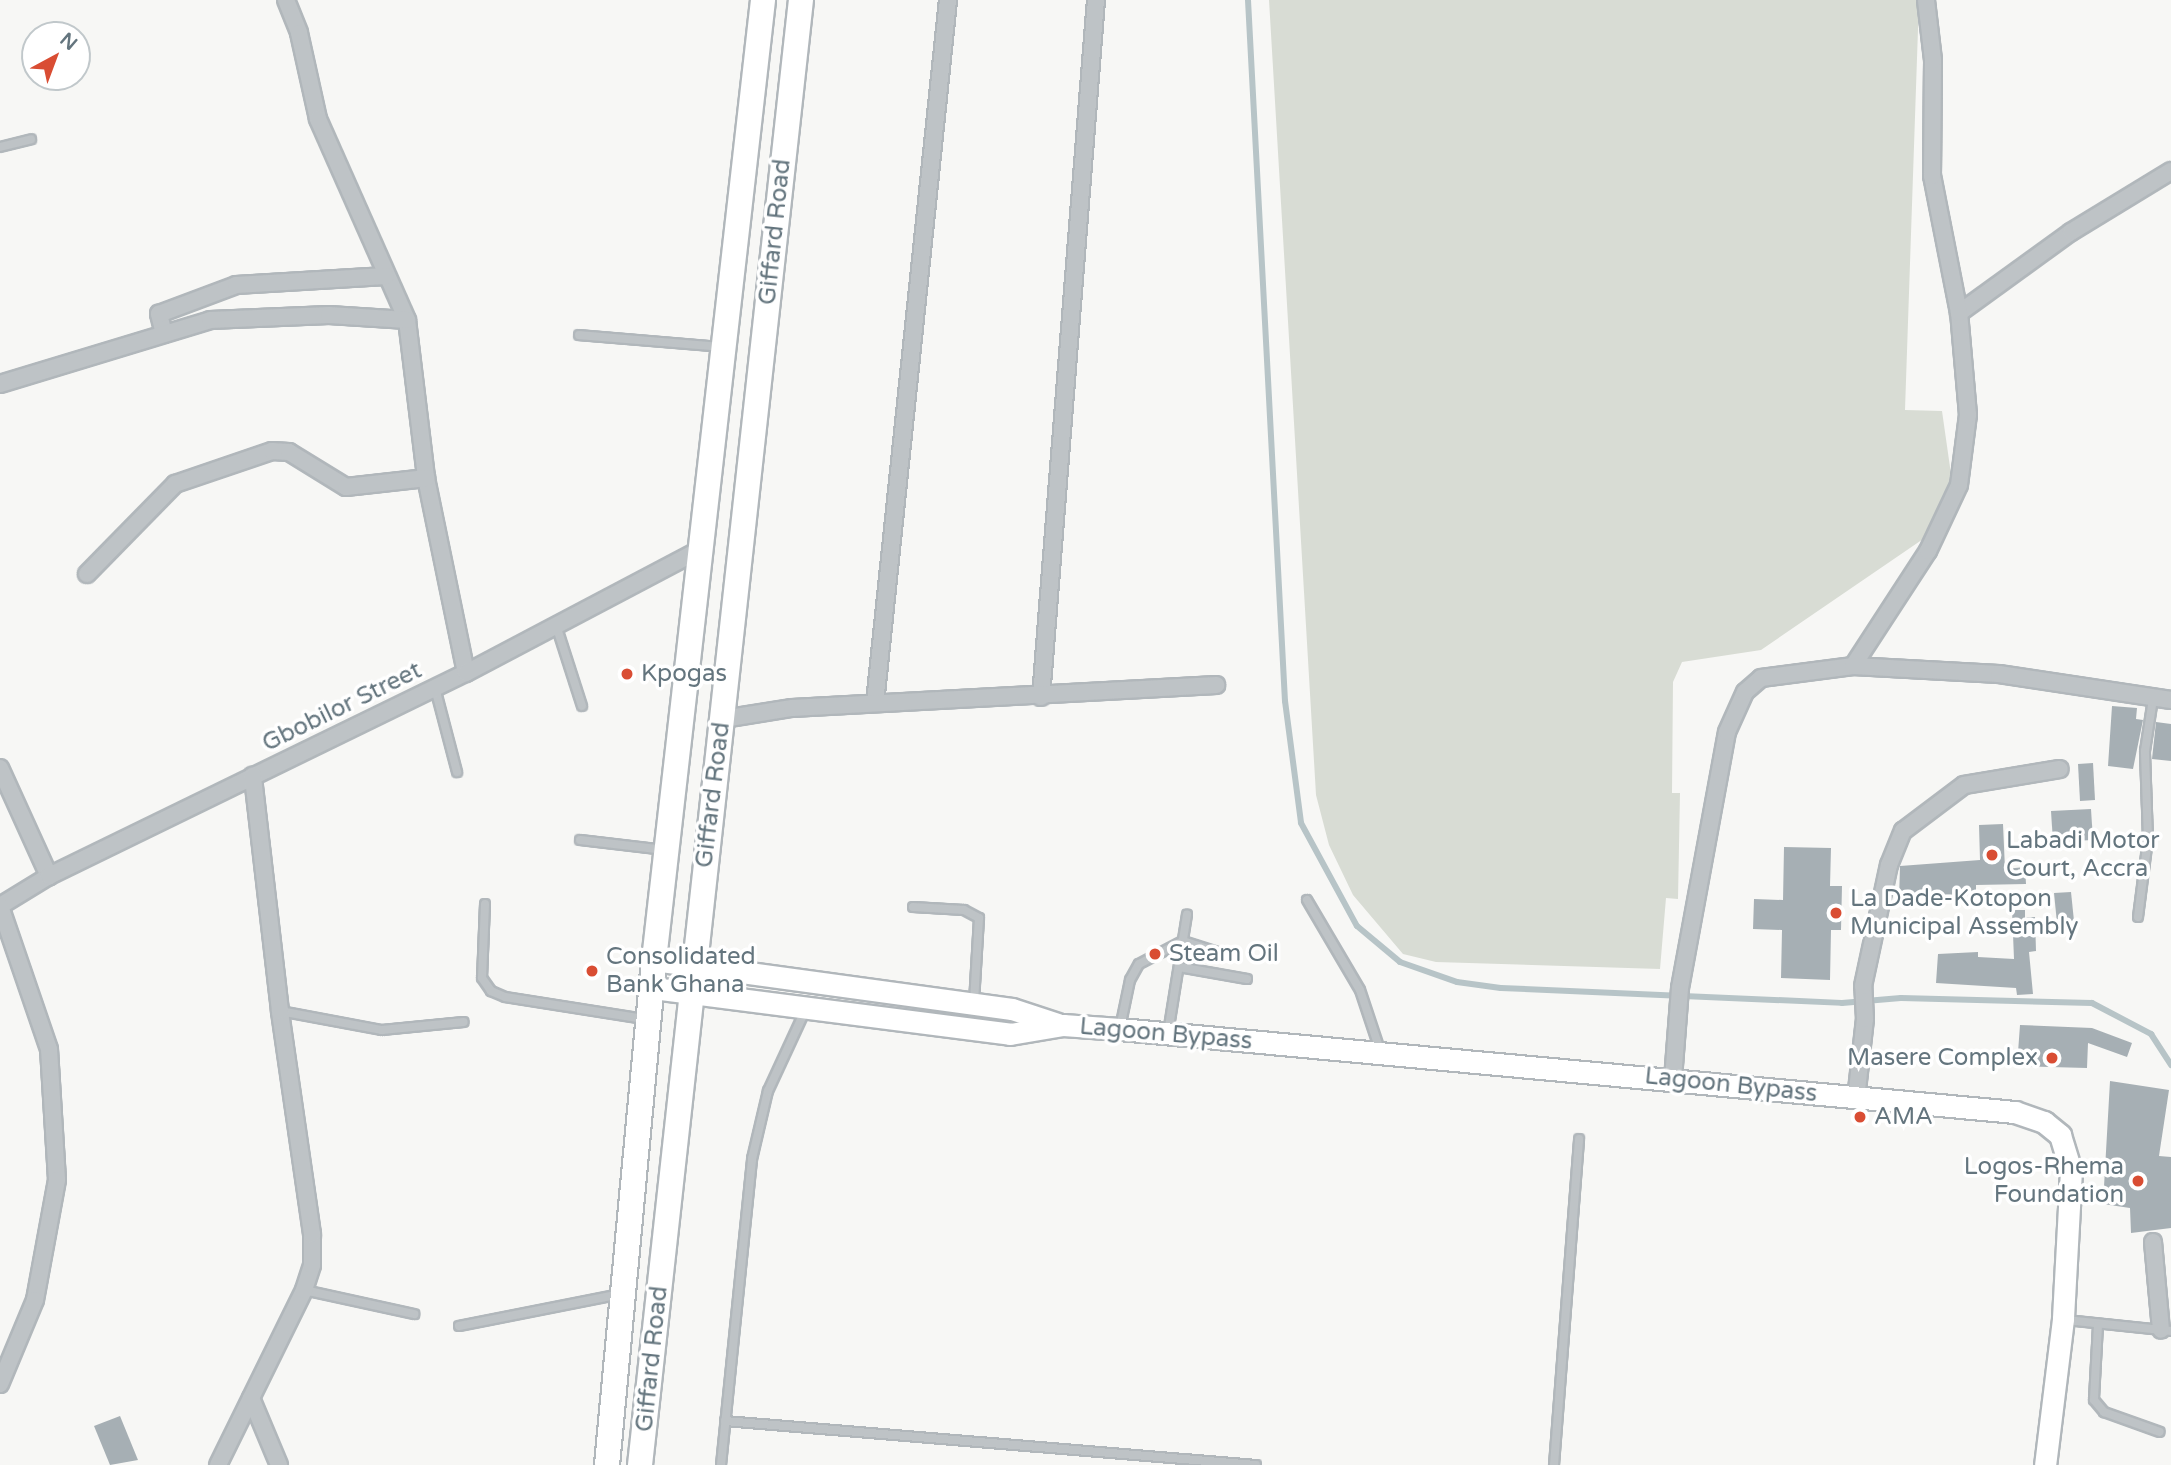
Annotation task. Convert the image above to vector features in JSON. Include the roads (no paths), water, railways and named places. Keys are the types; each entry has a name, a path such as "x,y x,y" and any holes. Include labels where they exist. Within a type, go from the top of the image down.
{"main road":[{"name":"Giffard Road","path":"607,1465 654,960 703,548 763,0"},
{"name":"Giffard Road","path":"640,1465 692,967 723,719 801,0"}],"street":[{"path":"286,0 299,33 318,119 407,320 426,478 466,673"},
{"path":"875,703 947,0"},
{"path":"1041,697 1096,0"},
{"path":"1853,666 1928,551 1959,485 1968,415 1959,313 1932,176 1933,60 1926,0"},
{"path":"1959,313 2071,232 2171,171"},
{"path":"164,334 159,314 236,285 386,276"},
{"path":"0,384 210,320 261,317 407,320"},
{"path":"87,574 175,484 272,451 289,452 346,487 426,478"},
{"name":"Gbobilor Street","path":"0,906 49,876 466,673 703,548"},
{"path":"1673,1079 1679,988 1727,732 1745,692 1761,678 1853,666 1999,674 2171,700"},
{"path":"723,719 875,703 1041,697 1216,685"},
{"path":"0,768 49,876"},
{"path":"1856,1099 1865,1019 1864,986 1889,865 1903,831 1964,785 2060,769"},
{"path":"218,1465 304,1290 312,1265 312,1234 280,1011 253,775"},
{"path":"0,906 49,1049 57,1180 35,1300 0,1384"},
{"name":"Lagoon Bypass","path":"654,960 1012,1009 1063,1025 2015,1112 2044,1122 2060,1135 2071,1170 2063,1319 2045,1465"},
{"name":"Lagoon Bypass","path":"653,988 805,1010 1010,1034 1063,1025"},
{"path":"2153,1242 2166,1330"},
{"path":"251,1398 279,1465"}],"lane":[{"path":"0,148 31,139"},
{"path":"579,335 725,348"},
{"path":"556,625 582,706"},
{"path":"435,688 457,772"},
{"path":"2138,916 2148,839 2145,751 2153,699"},
{"path":"580,840 668,850"},
{"path":"1307,900 1360,990 1381,1052"},
{"path":"485,904 482,978 491,991 505,998 650,1021"},
{"path":"912,907 964,910 979,918 974,1004"},
{"path":"1168,1033 1187,915"},
{"path":"1119,1029 1130,981 1139,964 1183,942 1233,957"},
{"path":"1179,967 1247,979"},
{"path":"721,1465 752,1159 768,1091 805,1010"},
{"path":"280,1011 382,1030 464,1022"},
{"path":"1554,1465 1578,1139"},
{"path":"304,1290 414,1314"},
{"path":"459,1326 624,1294"},
{"path":"2063,1319 2098,1325 2166,1330"},
{"path":"2098,1325 2094,1400 2104,1412 2160,1432"},
{"path":"725,1421 1256,1465"}],"waterway":[{"path":"1248,0 1285,701 1301,823 1357,926 1400,962 1457,982 1501,988 1842,1003 1901,998 2092,1003 2151,1034 2171,1065"}],"place":[{"name":"Kpogas","path":"627,674"},
{"name":"Labadi Motor Court, Accra","path":"1992,855"},
{"name":"La Dade-Kotopon Municipal Assembly","path":"1836,913"},
{"name":"Steam Oil","path":"1155,954"},
{"name":"Consolidated Bank Ghana","path":"592,971"},
{"name":"Masere Complex","path":"2052,1058"},
{"name":"AMA","path":"1860,1117"},
{"name":"Logos-Rhema Foundation","path":"2138,1181"}]}
